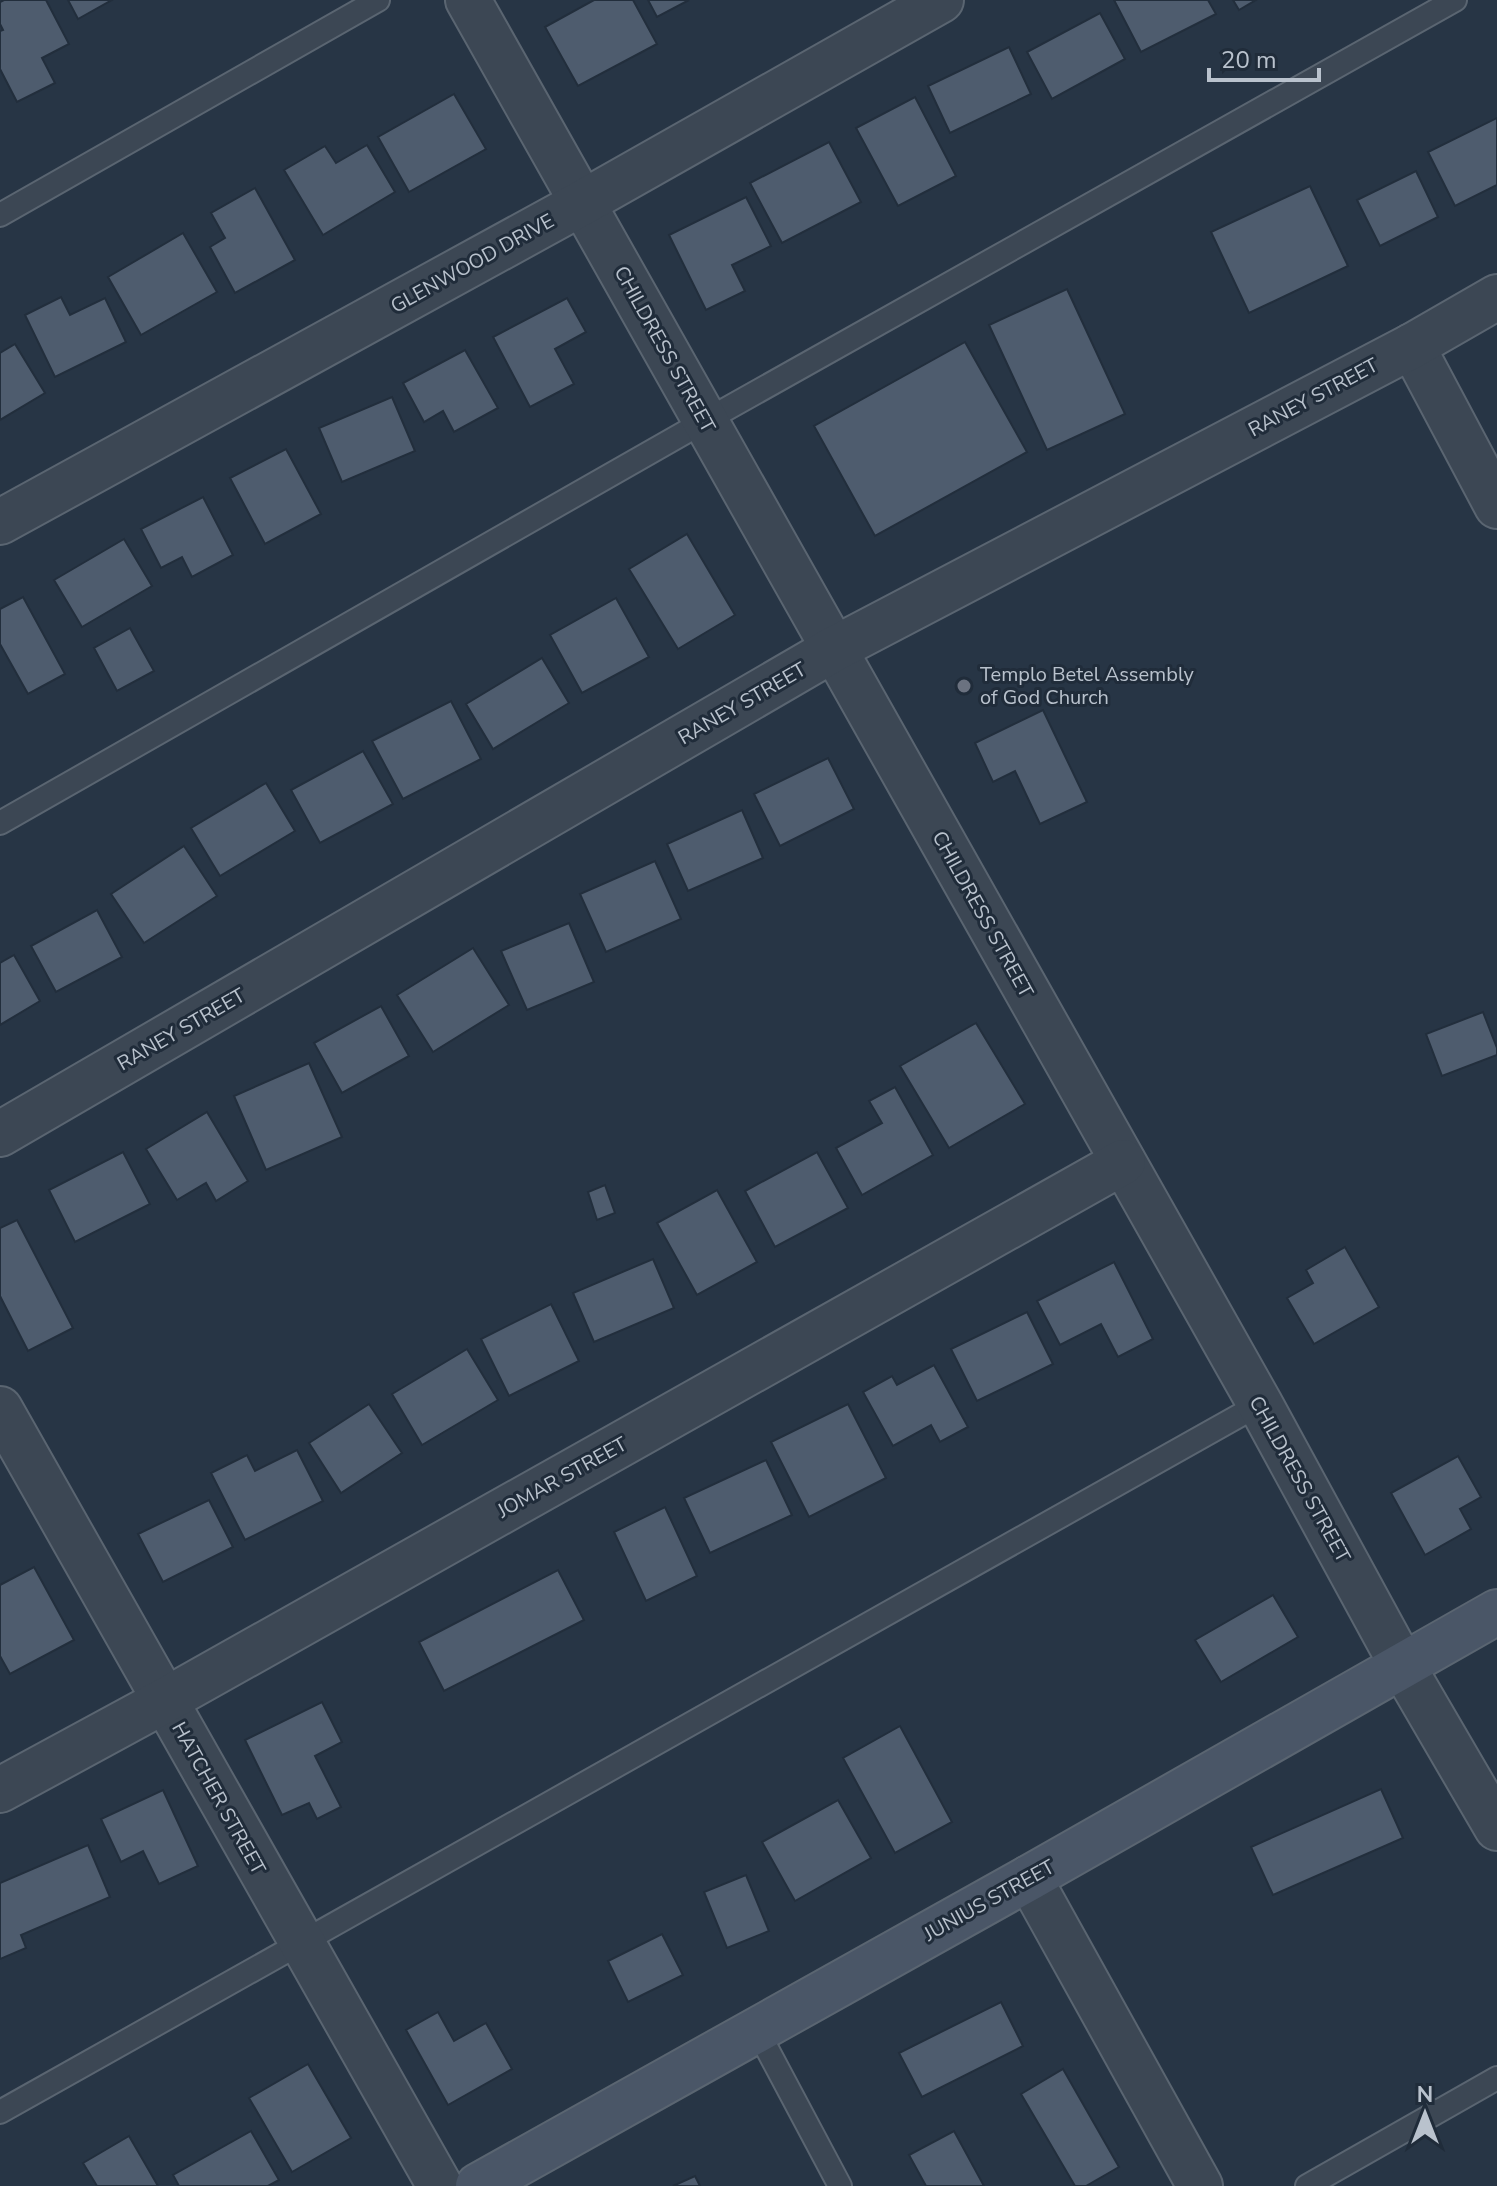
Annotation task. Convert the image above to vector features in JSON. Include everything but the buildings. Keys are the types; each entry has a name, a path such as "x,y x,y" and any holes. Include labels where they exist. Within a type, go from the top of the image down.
{"street":[{"name":"CHILDRESS STREET","path":"468,0 1260,1404 1402,1665 1497,1828"},
{"name":"GLENWOOD DRIVE","path":"0,522 582,203 941,0"},
{"name":"RANEY STREET","path":"0,1134 834,649 1412,346 1497,297"},
{"path":"1412,346 1497,506"},
{"name":"JOMAR STREET","path":"0,1790 1123,1162"},
{"name":"HATCHER STREET","path":"0,1409 440,2186"},
{"name":"JUNIUS STREET","path":"478,2186 1497,1612"},
{"path":"1029,1878 1200,2186"}],"lane":[{"path":"0,215 378,0"},
{"path":"0,823 705,421 1455,0"},
{"path":"0,2112 1260,1404"},
{"path":"757,2030 840,2186"},
{"path":"1307,2186 1497,2078"}],"place":[{"name":"Templo Betel Assembly of God Church","path":"964,686"}]}
